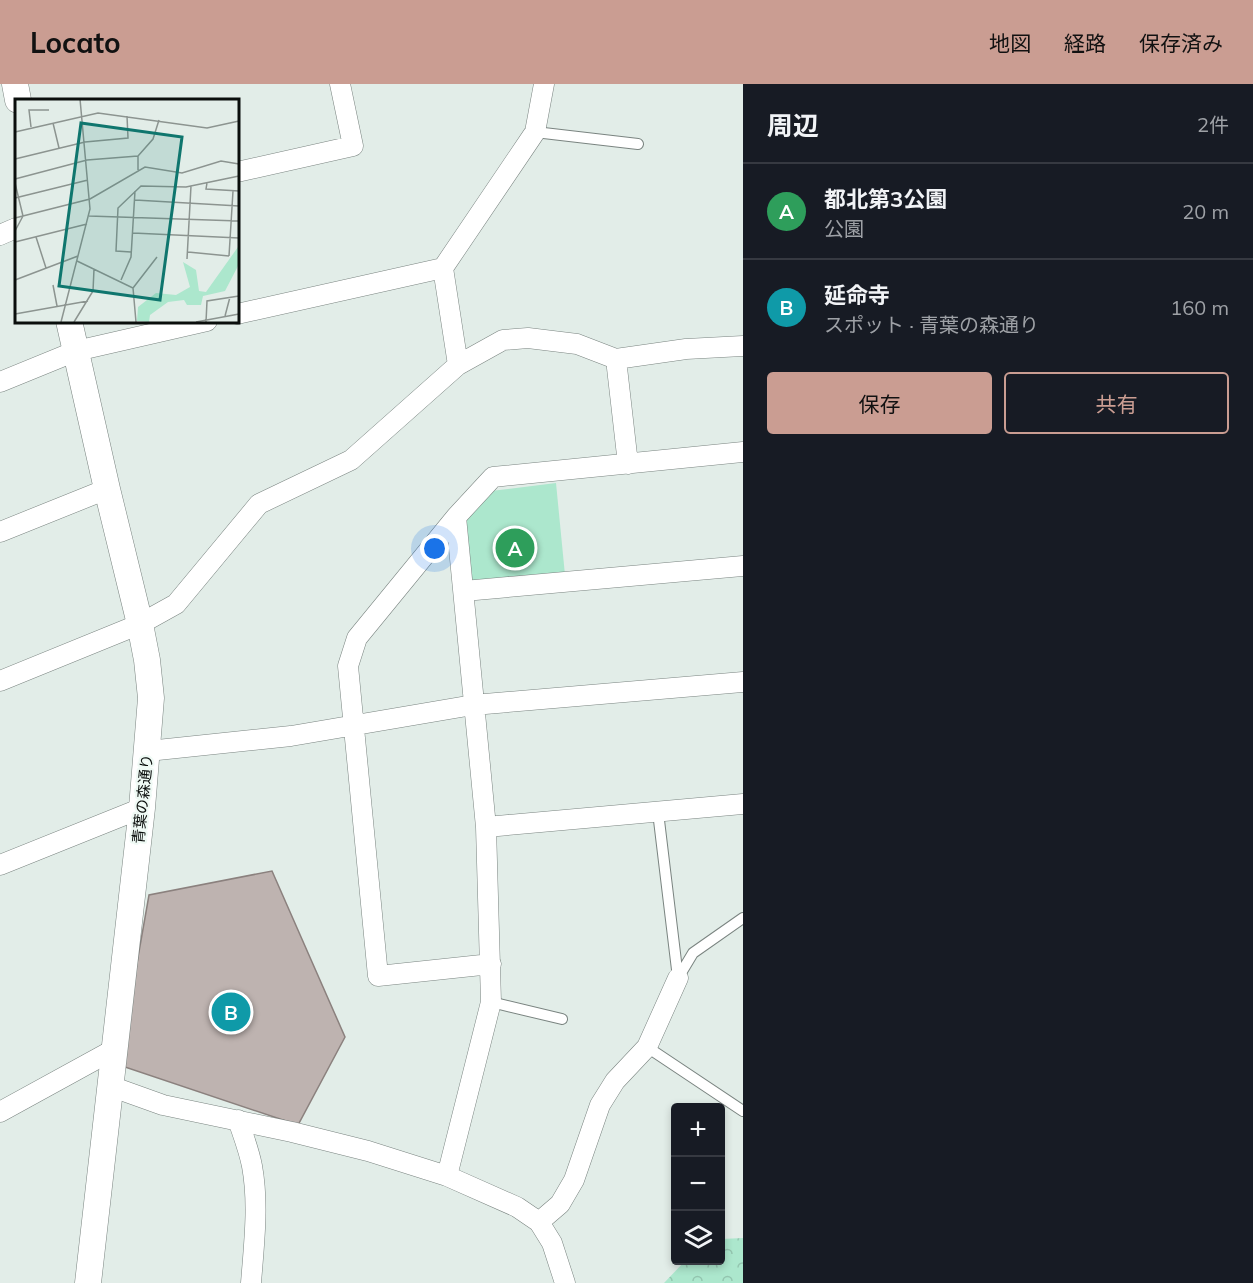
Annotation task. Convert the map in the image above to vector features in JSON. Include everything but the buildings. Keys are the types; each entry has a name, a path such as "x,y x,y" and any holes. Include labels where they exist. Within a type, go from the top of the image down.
{"street":[{"path":"15,84 18,99"},
{"path":"238,172 353,146 340,84"},
{"path":"458,365 443,268 535,132 544,84"},
{"path":"0,235 15,228"},
{"path":"238,314 443,268"},
{"name":"青葉の森通り","path":"69,322 140,624 151,698 142,808 88,1283"},
{"path":"0,382 76,351 203,322"},
{"path":"0,681 140,624 176,604 260,504 351,460 458,365 503,340 528,338 577,344 616,359 686,349 743,346"},
{"path":"616,359 628,464"},
{"path":"492,964 378,976 352,727 348,666 357,638 456,517 494,477 743,452"},
{"path":"0,532 107,489"},
{"path":"447,1176 491,1002 492,964 486,827 456,517"},
{"path":"464,591 743,566"},
{"path":"148,751 291,736 473,705 743,682"},
{"path":"486,827 743,804"},
{"path":"0,866 142,808"},
{"path":"539,1222 560,1204 574,1180 600,1105 615,1081 647,1047 678,978"},
{"path":"0,1112 113,1050"},
{"path":"110,1086 163,1105 368,1151 447,1176 517,1207 539,1222 552,1243 565,1283"},
{"path":"238,1120 252,1165 255,1195 256,1223 252,1283"}],"lane":[{"path":"535,132 638,144"},
{"path":"658,812 678,978"},
{"path":"678,978 693,953 743,918"},
{"path":"491,1002 562,1019"},
{"path":"647,1047 743,1111"}],"green space":[{"path":"556,483 565,575 476,583 470,576 465,521 491,491"},
{"path":"743,1238 743,1283 664,1283 681,1265 725,1265 725,1239"}],"place":[{"name":"都北第3公園","path":"515,548"},
{"name":"延命寺","path":"231,1012"}]}
